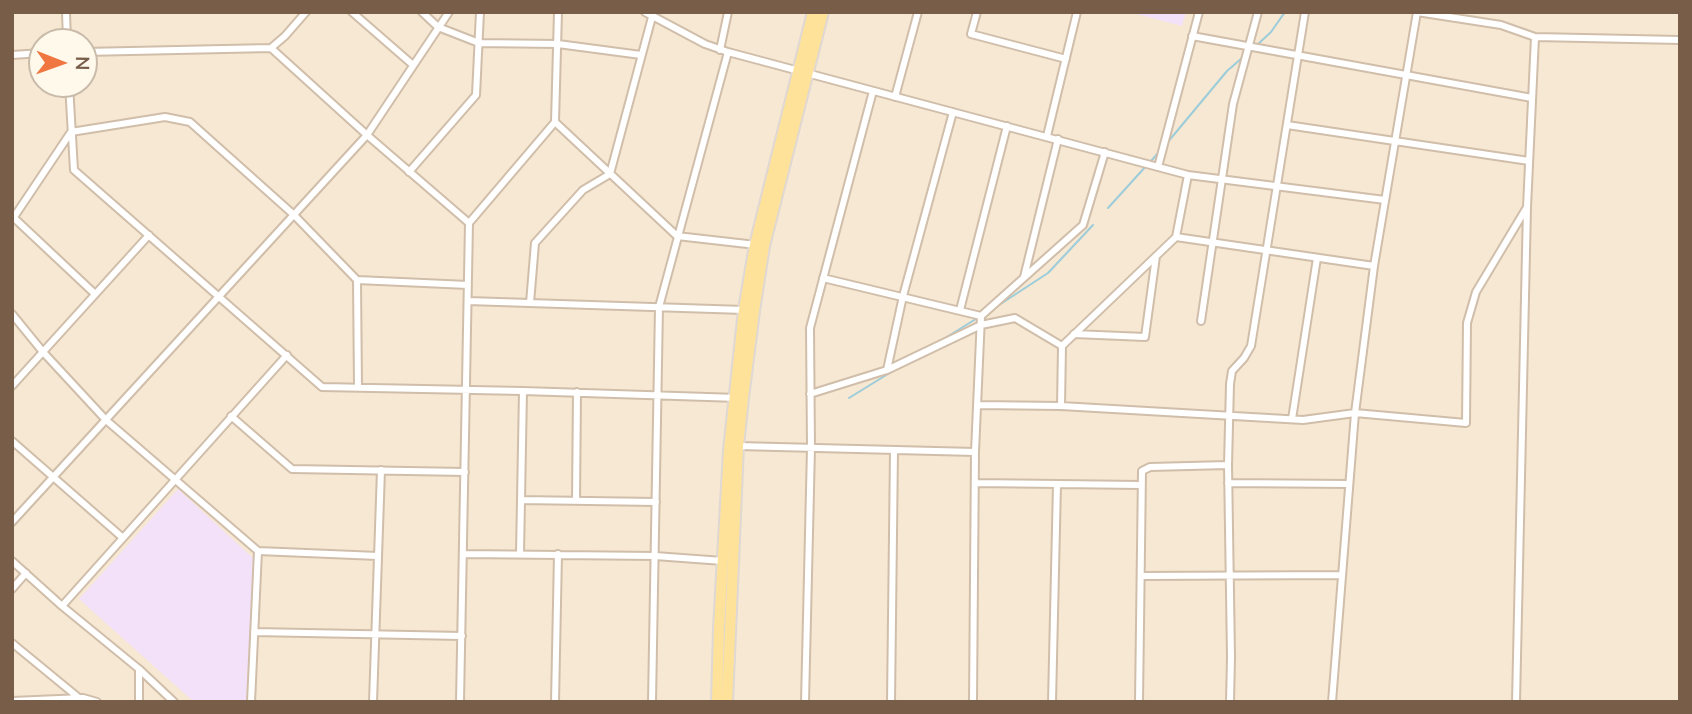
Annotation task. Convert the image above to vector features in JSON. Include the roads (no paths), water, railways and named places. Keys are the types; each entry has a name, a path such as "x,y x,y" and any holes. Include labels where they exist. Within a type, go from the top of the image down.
{"main road":[{"path":"717,702 723,656 744,310 802,72 813,12"},
{"path":"802,72 823,12"},
{"path":"733,475 738,446 738,398 754,311 760,245"},
{"path":"723,656 727,702"}],"street":[{"path":"98,52 271,48 306,12"},
{"path":"352,12 413,65"},
{"path":"422,12 438,27 479,43 558,44 641,55"},
{"path":"12,522 367,135 449,12"},
{"path":"409,172 476,95 480,12"},
{"path":"460,702 469,223 555,122 558,12"},
{"path":"645,12 705,44 724,51 1188,175 1385,200"},
{"path":"652,702 659,307 724,51 728,12"},
{"path":"895,97 918,12"},
{"path":"977,12 971,34 1066,59"},
{"path":"1047,136 1077,12"},
{"path":"1158,167 1199,12"},
{"path":"1201,321 1233,104 1258,12"},
{"path":"1230,702 1230,384 1232,371 1251,346 1304,12"},
{"path":"1332,702 1349,484 1374,266 1417,12 1501,25 1535,37 1680,40"},
{"path":"530,303 535,243 583,190 610,174 652,17"},
{"path":"1192,36 1532,98"},
{"path":"1516,702 1527,207 1535,37"},
{"path":"271,48 469,223"},
{"path":"805,702 811,448 810,328 873,91"},
{"path":"70,98 74,170 322,387 738,398"},
{"path":"887,370 903,296 953,112"},
{"path":"95,295 13,218 71,132 165,117 190,122 294,215 357,280 468,285"},
{"path":"555,122 677,236 760,245"},
{"path":"1287,125 1529,161"},
{"path":"960,310 1007,126"},
{"path":"1024,277 1058,139"},
{"path":"973,702 975,452 981,316 1083,225 1105,152"},
{"path":"1061,405 1062,346 1175,237 1188,175"},
{"path":"978,405 1061,405 1303,420 1356,413 1466,423 1467,323 1476,292 1527,207"},
{"path":"12,386 149,235"},
{"path":"1175,237 1374,266"},
{"path":"1074,334 1145,337 1156,256"},
{"path":"1292,419 1317,258"},
{"path":"823,278 981,316"},
{"path":"357,280 358,387"},
{"path":"468,301 744,310"},
{"path":"12,314 106,420 258,551 378,556"},
{"path":"810,394 887,370 981,325 1015,318 1062,346"},
{"path":"62,606 287,355"},
{"path":"520,554 523,391"},
{"path":"576,501 577,392"},
{"path":"231,416 292,469 465,472"},
{"path":"12,441 123,538"},
{"path":"738,446 975,452"},
{"path":"891,702 894,450"},
{"path":"1139,702 1142,471 1150,467 1228,466"},
{"path":"373,702 381,470"},
{"path":"976,483 1141,485"},
{"path":"1228,483 1349,484"},
{"path":"1052,702 1057,484"},
{"path":"521,500 656,502"},
{"path":"251,702 258,551"},
{"path":"464,554 655,556 728,561"},
{"path":"555,702 558,554"},
{"path":"12,561 174,702"},
{"path":"12,589 26,573"},
{"path":"1141,576 1342,575"},
{"path":"254,632 462,636"},
{"path":"12,643 79,698"},
{"path":"139,669 139,702"},
{"path":"12,701 79,698 97,702"}],"waterway":[{"path":"1257,45 1271,32 1285,12"},
{"path":"1167,143 1227,71 1242,58"},
{"path":"1151,161 1159,152"},
{"path":"1108,208 1147,165"},
{"path":"996,307 1048,273 1093,225"},
{"path":"942,340 979,317"},
{"path":"849,398 896,369"}]}
